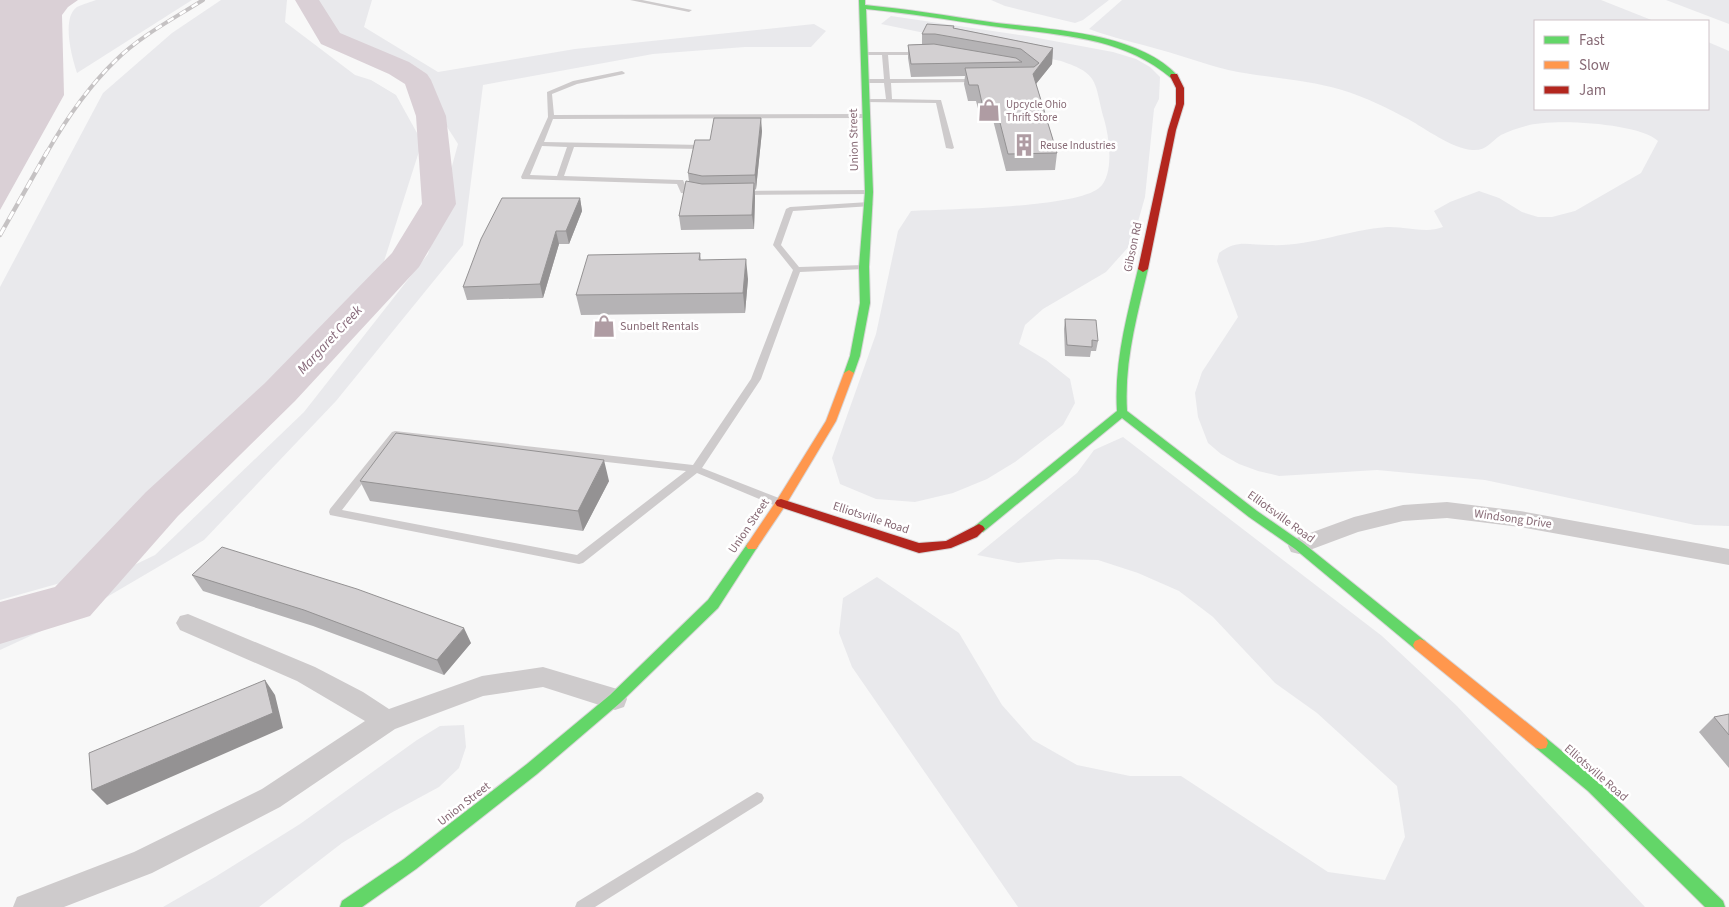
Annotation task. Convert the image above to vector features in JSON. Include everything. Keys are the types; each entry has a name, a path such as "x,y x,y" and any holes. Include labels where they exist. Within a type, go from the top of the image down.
{"street":[{"name":"Union Street","path":"348,907 410,864 517,781 615,699 713,604 781,504 831,420 855,356 866,303 864,266 869,192 862,4"},
{"name":"Gibson Rd","path":"862,4 1079,35 1106,41 1145,55 1162,64 1170,71 1180,89 1181,98 1172,130 1126,347 1120,394 1122,412"},
{"name":"Elliotsville Road","path":"781,504 919,548 934,549 946,546 973,534 1122,412 1253,514 1299,546 1593,786 1717,907"},
{"name":"Windsong Drive","path":"1299,546 1354,526 1403,513 1447,510 1520,519 1729,557"},
{"path":"188,623 306,674 354,700 386,721"},
{"path":"27,907 142,863 271,798 386,721 482,686 543,677 615,699"}],"lane":[{"path":"632,0 689,10"},
{"path":"865,53 934,53"},
{"path":"885,53 889,101"},
{"path":"622,73 575,82 549,93 551,117 525,177 680,182 684,191 704,194"},
{"path":"866,81 984,80"},
{"path":"867,101 940,101 950,148"},
{"path":"551,117 867,116"},
{"path":"539,144 702,147"},
{"path":"560,178 571,145"},
{"path":"733,193 869,192"},
{"path":"797,270 777,245 790,209 868,204"},
{"path":"797,270 864,266"},
{"path":"781,504 696,469 396,434 334,512 579,560 696,469 756,379 797,270"},
{"path":"582,907 757,798"}],"shaded area":[{"path":"0,0 78,0 68,7 62,15 64,95 0,210"},
{"path":"96,0 192,0 77,73 69,38 72,12 77,7"},
{"path":"221,0 287,0 285,22 355,75 371,80 396,95 422,142 379,277 129,540 103,571 0,600 0,287 103,93 172,33"},
{"path":"319,0 372,0 364,27 438,72 575,49 814,24 826,31 811,47 745,47 653,54 483,85 463,245 336,401 204,540 78,614 0,650 0,620 39,611 155,555 304,412 428,254 458,144 428,97 419,78 344,43 317,7"},
{"path":"991,0 1109,0 1083,20 1075,23 1005,6"},
{"path":"1122,0 1601,0 1651,20 1534,20 1534,110 1709,110 1709,42 1729,51 1729,526 1695,525 1485,480 1377,470 1279,476 1239,464 1221,454 1208,443 1198,417 1195,393 1202,372 1238,317 1217,261 1219,253 1225,249 1237,244 1284,245 1299,243 1387,227 1423,230 1436,229 1443,227 1434,211 1450,202 1479,191 1499,198 1522,212 1538,217 1552,217 1575,211 1641,173 1658,141 1648,135 1615,126 1555,122 1526,126 1514,130 1501,135 1488,146 1481,149 1464,149 1439,138 1384,107 1342,90 1303,81 1228,70 1089,29"},
{"path":"1666,0 1729,0 1729,24"},
{"path":"891,16 1027,36 1113,52 1136,59 1150,67 1160,77 1159,99 1154,109 1145,197 1132,243 1106,272 1043,309 1025,325 1019,344 1046,360 1070,379 1075,403 1063,425 1015,462 987,479 953,493 915,502 876,499 840,484 832,458 876,334 898,231 911,211 1038,204 1086,195 1099,188 1104,182 1109,165 1109,145 1096,88 1089,75 1083,70 1061,61 881,24"},
{"path":"1123,437 1382,636 1457,706 1645,907 1018,907 852,667 839,633 843,598 877,577 959,633 1002,705 1033,740 1077,765 1130,776 1181,776 1328,872 1385,880 1405,837 1397,786 1317,713 1275,683 1213,617 1179,591 1138,573 1098,560 1058,559 1018,563 977,555 1077,473 1094,450"},
{"path":"464,725 466,747 459,768 439,787 342,843 259,907 163,907 300,824 417,740 440,726"}],"building":[{"path":"927,24 954,26 953,28 1053,48 1033,74 1057,153 1008,154 995,103 982,103 978,85 969,85 965,68 1034,67 1039,63 1021,49 935,34 922,34"},
{"path":"934,44 1016,58 1022,62 911,64 908,45"},
{"path":"714,118 761,118 755,175 702,176 688,173 695,140 710,140"},
{"path":"686,181 702,184 754,183 752,215 679,216"},
{"path":"502,198 580,198 566,231 556,231 540,284 463,287 481,239"},
{"path":"700,253 699,260 746,259 743,293 576,295 588,255"},
{"path":"1065,319 1096,320 1098,341 1092,340 1092,347 1067,345"},
{"path":"396,433 604,460 578,511 360,481"},
{"path":"222,547 357,589 464,628 437,660 304,610 192,575"},
{"path":"265,680 273,713 92,790 89,753"},
{"path":"1729,714 1729,735 1714,717"}],"waterway":[{"name":"Margaret Creek","path":"0,623 72,602 162,504 280,392 406,259 439,204 431,116 417,80 399,68 330,38 307,0"}],"railway":[{"path":"46,154 77,105 115,61 146,36 203,0"},
{"path":"0,235 47,152"}],"traffic: fast":[{"path":"849,373 855,356 865,303 864,267 869,192 862,0"},
{"path":"862,7 910,12 1088,38 1137,52 1158,62 1174,76"},
{"path":"1122,412 1121,394 1124,358 1143,269"},
{"path":"1122,412 1253,514 1299,546 1420,645"},
{"path":"979,529 1122,412"},
{"path":"348,907 410,864 532,769 615,699 713,604 752,546"},
{"path":"1541,743 1593,786 1717,907"}],"traffic: slow":[{"path":"752,546 781,503 831,421 849,373"},
{"path":"1420,645 1541,743"}],"traffic: jam":[{"path":"1143,269 1172,130 1180,104 1180,88 1174,76"},
{"path":"781,503 919,548 947,545 973,534 979,529"}],"place":[{"name":"Upcycle Ohio Thrift Store","path":"989,110"},
{"name":"Reuse Industries","path":"1024,145"},
{"name":"Sunbelt Rentals","path":"604,326"}]}
